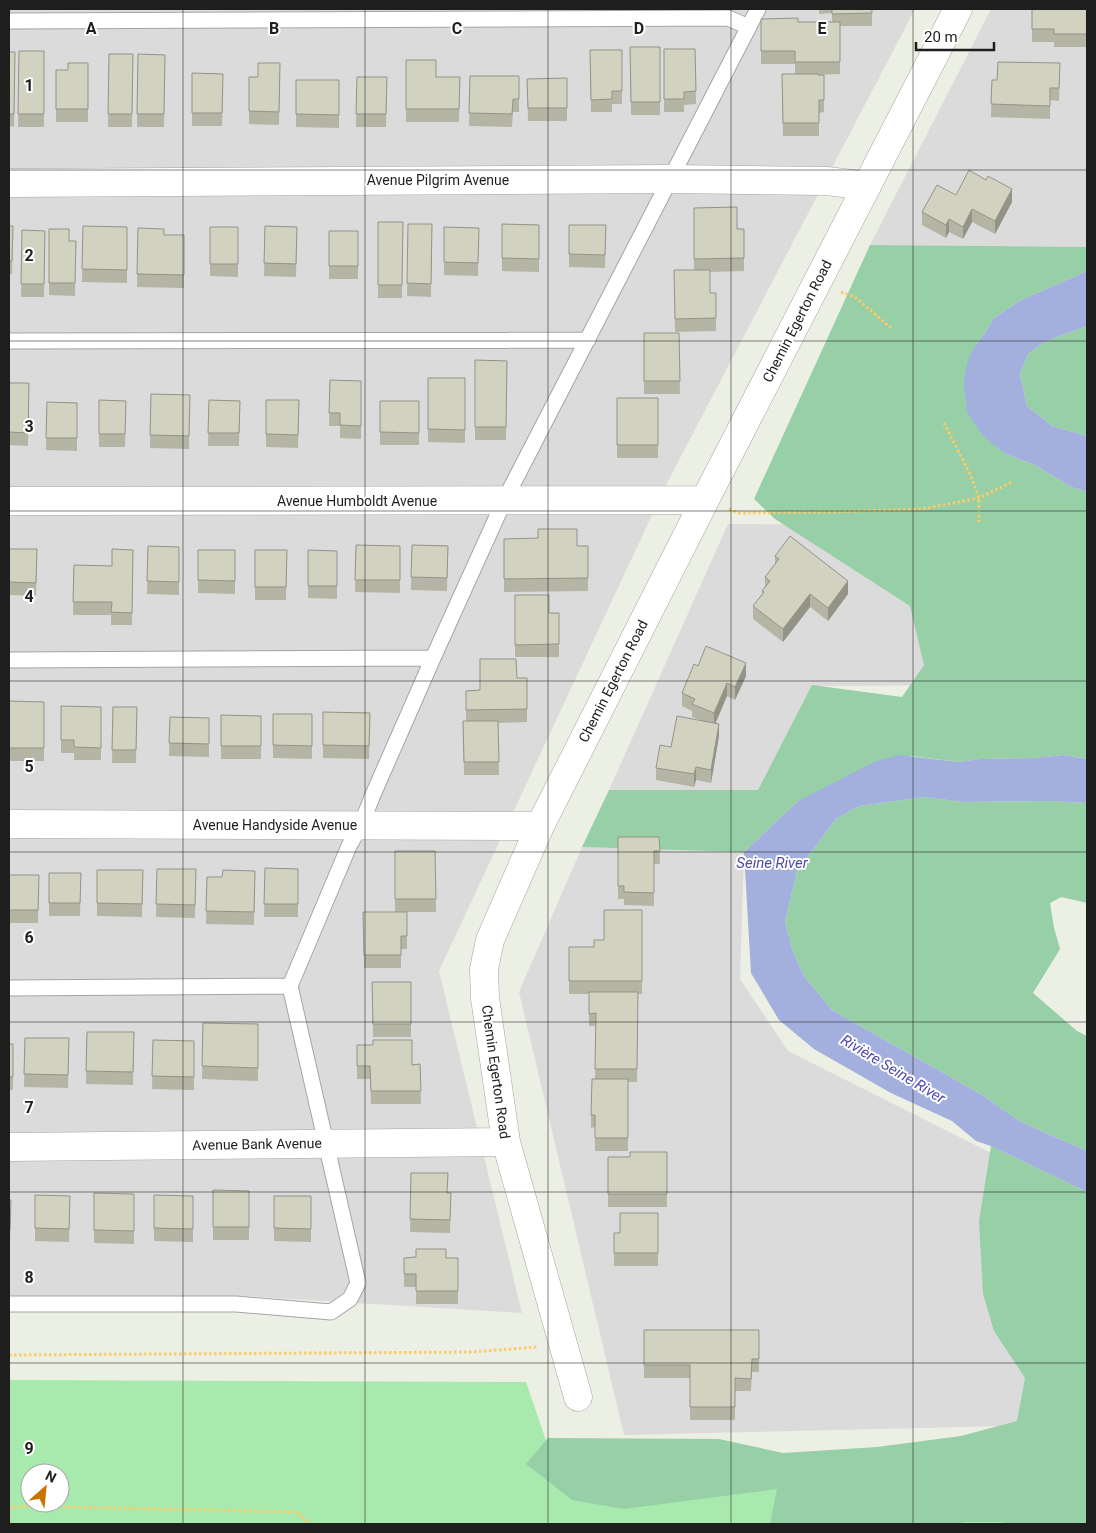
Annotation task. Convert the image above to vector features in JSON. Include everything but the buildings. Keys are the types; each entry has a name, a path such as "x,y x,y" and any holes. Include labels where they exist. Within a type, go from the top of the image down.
{"street":[{"name":"Chemin Egerton Road","path":"578,1397 506,1142 485,998 484,969 490,940 540,826 705,500 958,9"},
{"name":"Avenue Pilgrim Avenue","path":"9,183 672,179 827,180 867,186"},
{"name":"Avenue Humboldt Avenue","path":"9,501 705,500"},
{"name":"Avenue Handyside Avenue","path":"9,824 540,826"},
{"name":"Avenue Bank Avenue","path":"9,1147 506,1142"}],"lane":[{"path":"9,1304 236,1304 331,1312 350,1299 358,1283 290,986 349,846 361,825 433,658 504,501 672,179 758,9"},
{"path":"9,21 728,18 749,27"},
{"path":"9,341 588,340"},
{"path":"9,660 433,658"},
{"path":"9,988 290,986"}],"path":[{"path":"817,283 855,297 891,328"},
{"path":"944,424 970,474 978,498 979,522"},
{"path":"705,500 740,513 923,509 978,498 1012,482"},
{"path":"9,1355 471,1352 563,1345"},
{"path":"9,1508 23,1506 297,1512 310,1524"}],"shaded area":[{"path":"9,9 915,9 666,485 439,971 522,1313 243,1296 9,1296"},
{"path":"991,9 1087,9 1087,247 870,245"},
{"path":"728,524 1087,527 1039,685 813,686 758,790 609,790"},
{"path":"582,847 744,852 740,979 788,1051 1087,1201 1087,1424 624,1435 519,992"}],"green space":[{"path":"870,245 1087,247 1087,271 1021,300 994,318 976,344 980,432 1006,454 1035,465 1071,487 1087,492 1087,759 1064,755 1034,758 979,759 959,762 911,756 798,801 744,852 582,847 609,790 758,790 812,685 902,697 924,665 910,606 775,519 754,499"},
{"path":"1087,326 1087,436 1052,426 1027,406 1020,374 1028,354 1044,342"},
{"path":"924,797 963,802 1050,801 1087,803 1087,903 1061,897 1050,903 1060,949 1033,993 1077,1031 1087,1036 1087,1151 1021,1122 984,1096 832,1010 804,976 793,952 785,922 797,871 836,819 859,806"},
{"path":"991,1146 1087,1192 1087,1524 964,1522 958,1524 770,1524 777,1489 624,1509 572,1500 526,1464 548,1438 719,1439 783,1453 877,1447 961,1436 1017,1421 1025,1378 994,1331 983,1294 979,1221"},
{"path":"9,1380 526,1382 554,1464 1087,1489 1087,1524 9,1524"}],"water":[{"path":"1087,271 1087,326 1044,342 1028,354 1020,374 1027,406 1052,426 1087,436 1087,492 1071,487 1035,465 1006,454 990,442 980,432 967,412 964,385 969,357 994,318 1021,300"},
{"name":"Seine River","path":"898,755 959,762 979,759 1034,758 1064,755 1087,759 1087,803 1050,801 963,802 924,797 859,806 836,819 797,871 785,922 793,952 804,976 832,1010 984,1096 1021,1122 1087,1151 1087,1192 991,1146 976,1141 952,1121 891,1093 814,1049 779,1020 751,973 744,852 798,801 874,762"}],"water label":[{"name":"Rivière Seine River","path":"893,1069"}]}
